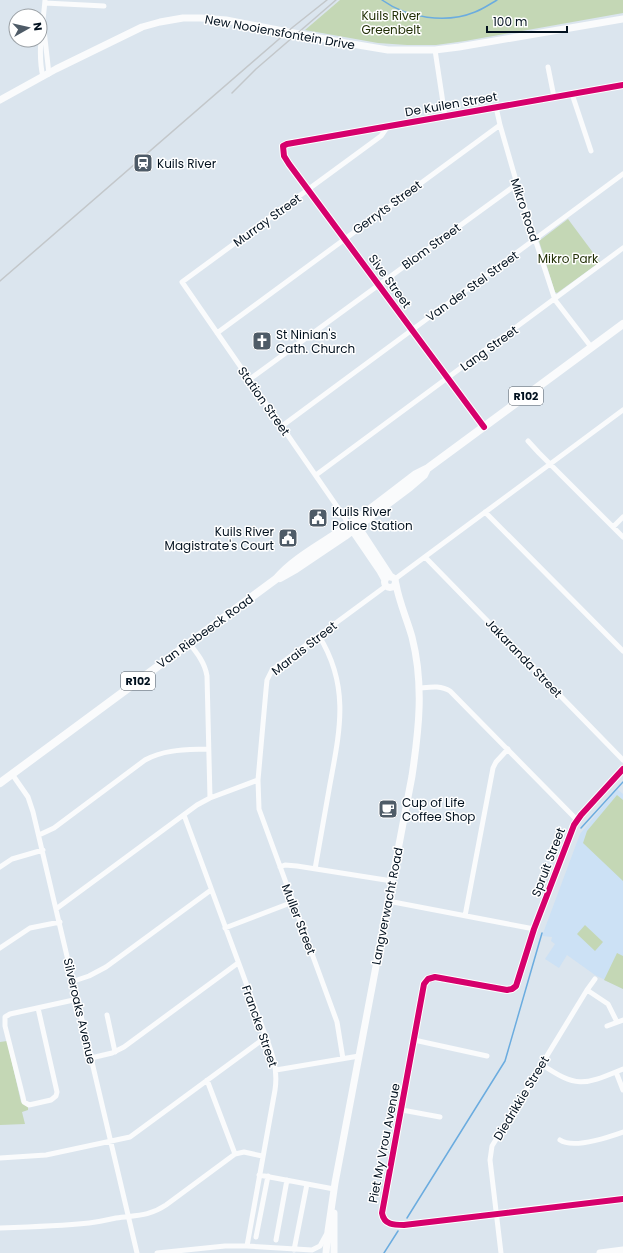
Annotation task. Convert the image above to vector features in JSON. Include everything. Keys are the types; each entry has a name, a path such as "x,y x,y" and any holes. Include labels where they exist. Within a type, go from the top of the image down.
{"main road":[{"name":"Van Riebeeck Road","path":"0,783 276,579 292,564 410,487 424,475 428,468 623,324"}],"street":[{"path":"46,75 43,25 45,1 104,6"},
{"name":"New Nooiensfontein Drive","path":"0,100 46,75 142,27 183,18 212,18 388,50 434,50 459,48 623,19"},
{"path":"434,50 446,116"},
{"path":"548,67 554,97"},
{"name":"De Kuilen Street","path":"283,146 287,144 623,85"},
{"path":"572,94 591,151"},
{"name":"Mikro Road","path":"496,107 517,184 555,300 592,348"},
{"name":"Gerryts Street","path":"217,333 500,125"},
{"name":"Murray Street","path":"182,282 381,136 388,126"},
{"name":"Sive Street","path":"283,146 284,156 308,190 484,427"},
{"name":"Van der Stel Street","path":"282,426 623,174"},
{"name":"Blom Street","path":"250,379 378,284 517,184"},
{"name":"Lang Street","path":"316,476 447,378 555,300 623,248"},
{"name":"Station Street","path":"182,282 316,476 352,524"},
{"name":"Marais Street","path":"258,780 266,690 269,674 272,670 623,410"},
{"path":"528,441 623,537"},
{"path":"485,512 623,651"},
{"path":"613,527 623,517"},
{"name":"Langverwacht Road","path":"326,1253 334,1189 415,755 420,717 420,688 412,637 404,612 390,582 352,524"},
{"name":"Jakaranda Street","path":"425,557 623,760"},
{"path":"315,868 340,734 341,710 340,690 330,654 319,636"},
{"path":"189,643 200,658 206,669 207,676 210,798"},
{"path":"420,688 440,687 450,690 577,820"},
{"path":"465,916 493,768 496,762 508,749"},
{"path":"39,835 54,828 152,756 175,750 208,750"},
{"name":"Spruit Street","path":"519,978 534,929 577,820 623,769"},
{"name":"Silveroaks Avenue","path":"12,774 31,804 137,1253"},
{"path":"56,909 184,815 210,798 258,780"},
{"name":"Muller Street","path":"258,780 259,809 337,1022 343,1059"},
{"name":"Francke Street","path":"184,815 266,1037 276,1070 275,1090 247,1246"},
{"path":"0,866 12,859 43,850"},
{"path":"280,867 285,865 315,868 392,881"},
{"path":"74,981 89,976 106,967 211,890"},
{"path":"388,901 534,929"},
{"path":"226,928 293,902"},
{"path":"0,948 25,930 60,922"},
{"path":"91,1058 115,1052 124,1047 238,963"},
{"name":"Piet My Vrou Avenue","path":"519,978 516,986 507,990 436,977 428,979 424,984 402,1110 382,1210 383,1217 386,1222 394,1225 404,1225 623,1199"},
{"name":"Diedrikkie Street","path":"501,1253 490,1160 492,1146 541,1064 595,979"},
{"path":"587,990 608,1004 617,1022"},
{"path":"38,1008 57,1092 56,1096 51,1100 29,1104 24,1102 5,1017 10,1014 78,999"},
{"path":"107,1015 115,1052"},
{"path":"607,1026 623,1020"},
{"path":"0,1158 46,1155 130,1137 266,1037"},
{"path":"414,1040 487,1056"},
{"path":"276,1070 359,1056"},
{"path":"541,1064 564,1079 579,1082 591,1082 623,1069"},
{"path":"616,1072 623,1090"},
{"path":"207,1080 235,1154"},
{"path":"402,1110 440,1117"},
{"path":"560,1140 568,1144 598,1140 623,1132"},
{"path":"0,1228 88,1223 148,1214 161,1208 235,1154 244,1152 262,1156"},
{"path":"259,1175 334,1189"},
{"path":"256,1237 268,1176"},
{"path":"276,1240 287,1180"},
{"path":"294,1250 307,1184"},
{"name":"Langverwacht Road","path":"333,1199 334,1253"},
{"path":"157,1253 213,1247 247,1246 312,1250 318,1248 328,1231"},
{"path":"600,1253 623,1250"}],"shaded area":[{"path":"617,789 623,794 623,989 595,975 567,955 559,968 545,959 555,944 551,941 552,937 542,936 580,834"}],"green space":[{"name":"Kuils River Greenbelt","path":"340,0 623,0 623,13 436,45 378,43 305,30"},
{"name":"Mikro Park","path":"568,219 600,262 557,293 555,292 539,241"},
{"path":"617,795 623,800 623,881 583,843 587,831"},
{"path":"585,925 603,942 595,951 577,934"},
{"path":"617,953 623,956 623,989 604,980"},
{"path":"7,1041 21,1102 28,1107 28,1110 22,1112 25,1124 0,1125 0,1042"}],"waterway":[{"name":"Kuils River","path":"382,0 392,6 415,15 439,18 464,16 478,11 497,0"},
{"path":"581,828 623,782"},
{"path":"407,1218 505,1061 542,933"},
{"path":"384,1253 398,1231"}],"railway":[{"path":"0,281 293,27 327,0"},
{"path":"232,93 256,69 336,0"}],"cycle path":[{"path":"484,427 289,164 284,156 283,146 287,144 623,85"},
{"path":"623,769 581,815 574,825 534,929 516,986 507,990 435,977 428,979 424,984 382,1213 385,1220 390,1224 404,1225 623,1199"}],"place":[{"name":"Kuils River","path":"143,163"},
{"name":"St Ninian's Cath. Church","path":"262,341"},
{"name":"Kuils River Police Station","path":"318,518"},
{"name":"Kuils River Magistrate's Court","path":"288,538"},
{"name":"Cup of Life Coffee Shop","path":"388,809"}]}
